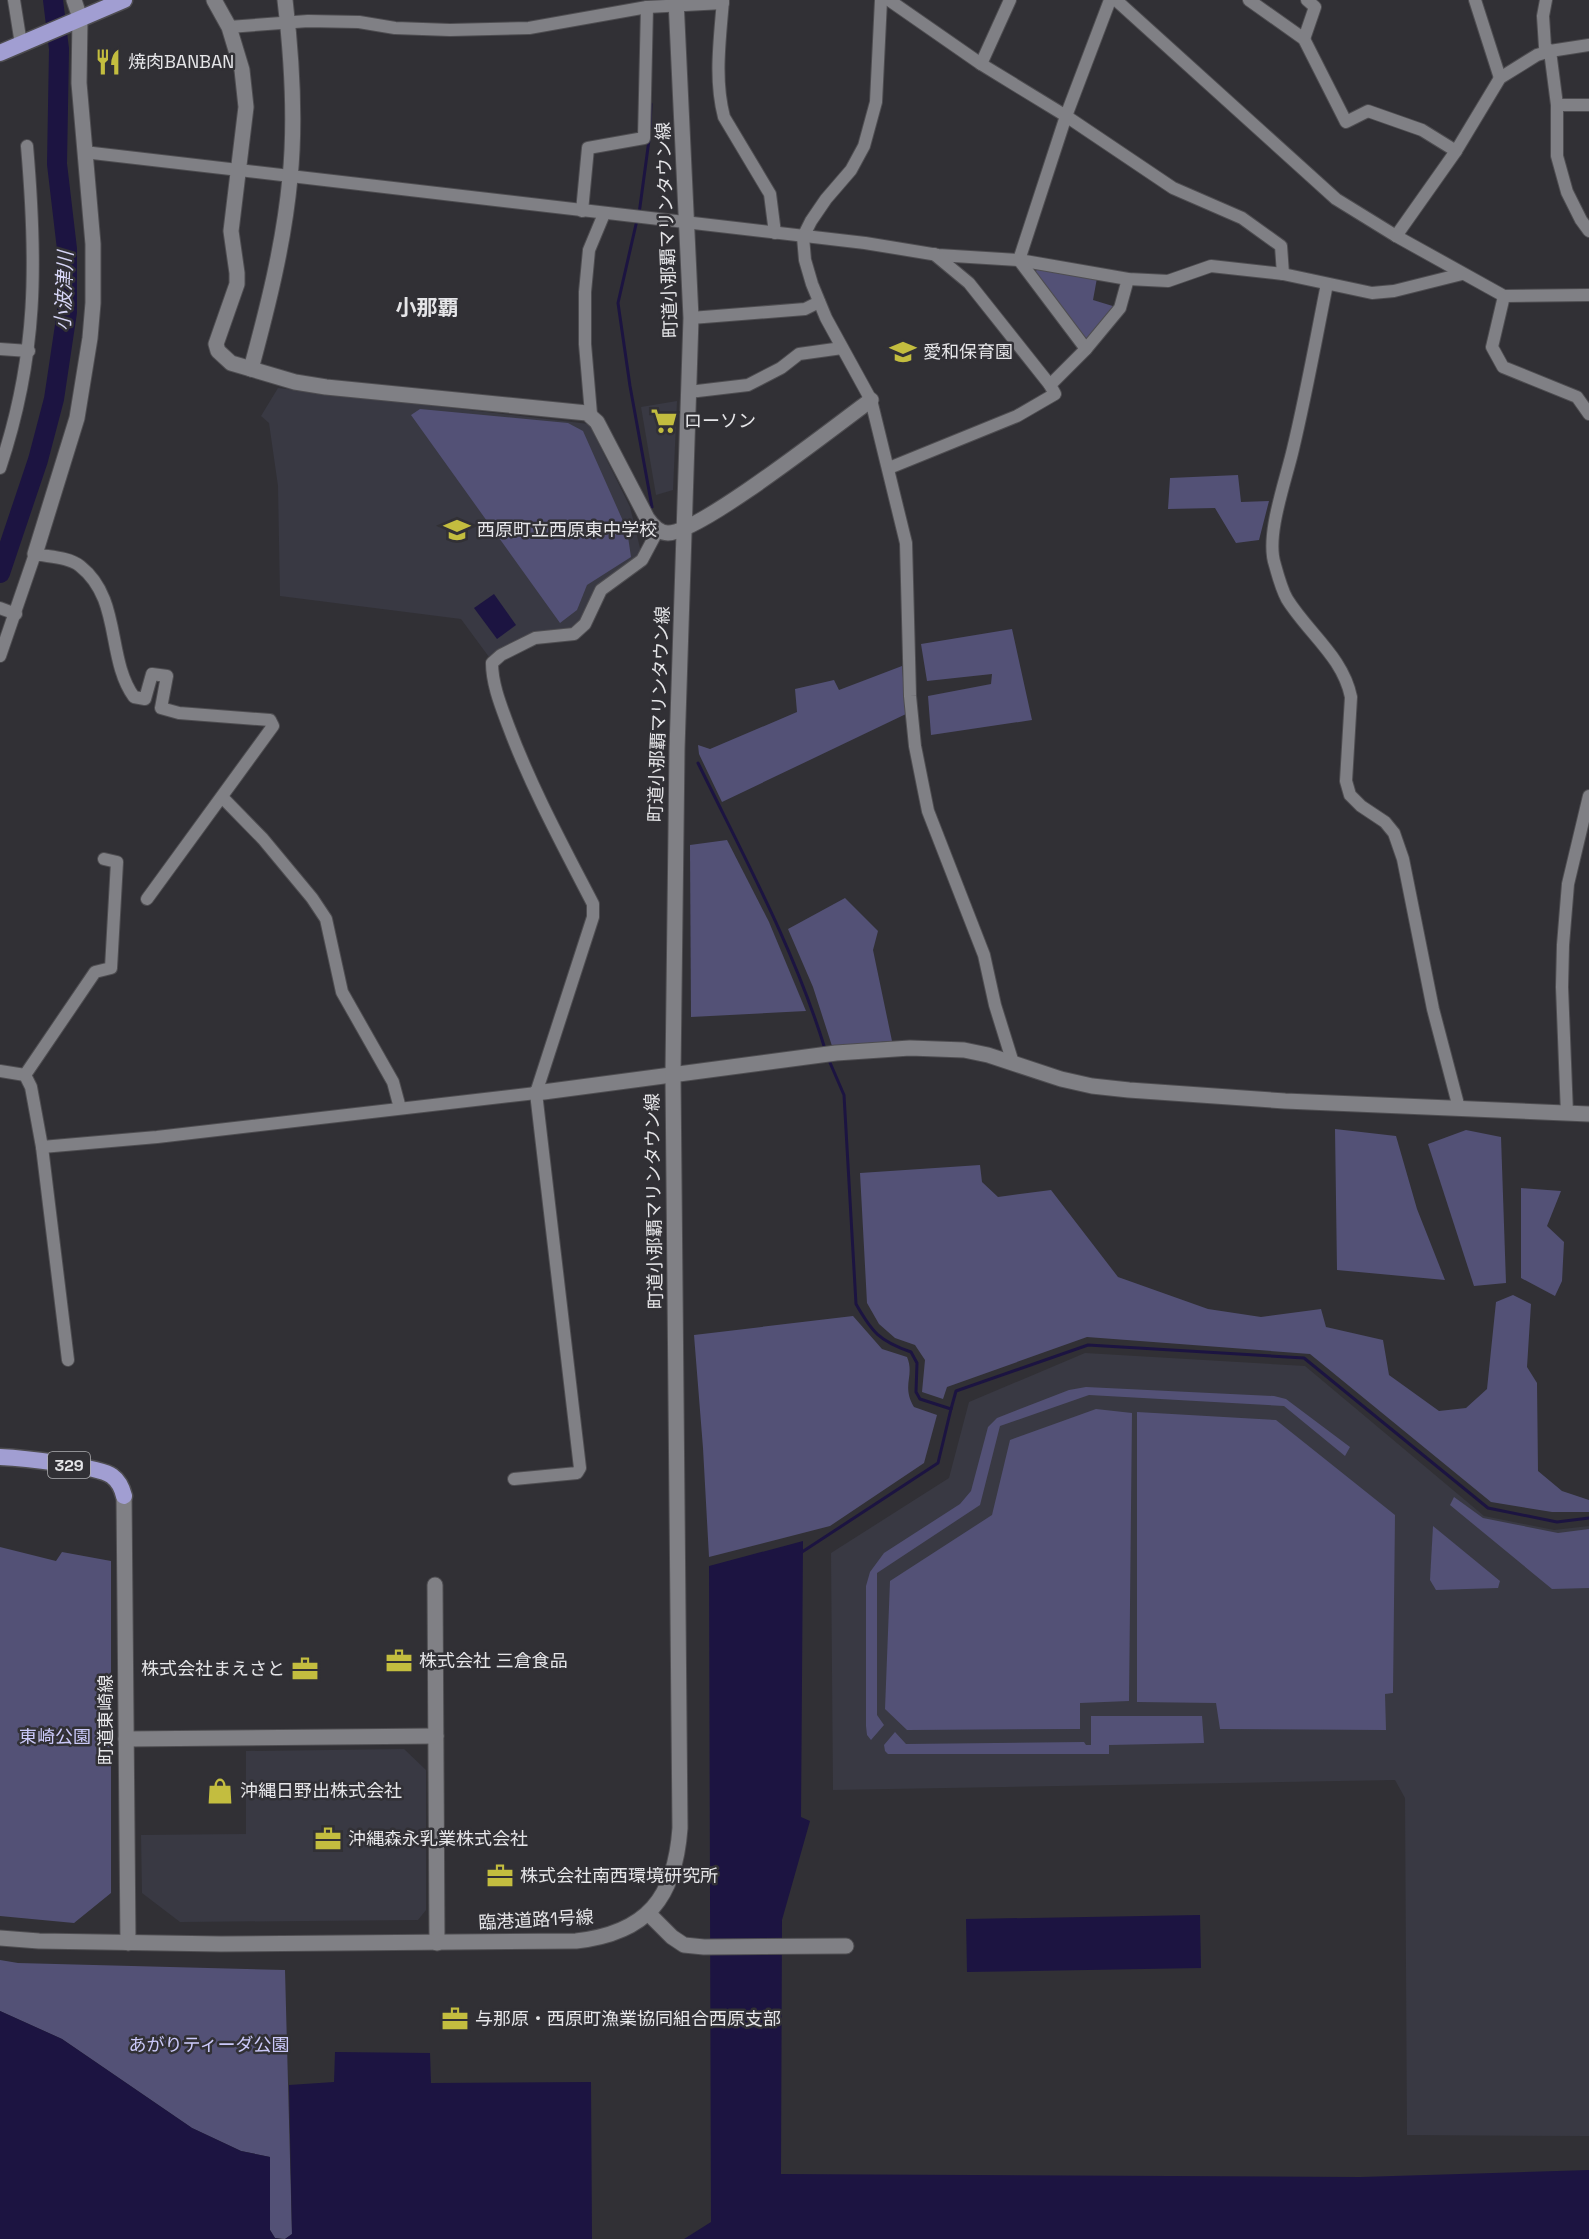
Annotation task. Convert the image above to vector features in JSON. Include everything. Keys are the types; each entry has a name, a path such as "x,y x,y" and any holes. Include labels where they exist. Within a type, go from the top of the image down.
{"highway":[{"path":"0,53 124,0"},
{"name":"329","path":"0,1457 105,1472 118,1482 124,1496"}],"street":[{"path":"14,0 25,42"},
{"path":"0,656 7,611 36,554 77,418 90,338 93,244 79,83 80,18 74,0"},
{"path":"214,0 229,27 242,70 246,107 231,231 237,284 216,344 218,351 231,363 295,382 591,414"},
{"path":"251,369 272,291 290,177 293,100 285,0"},
{"path":"881,0 876,102 864,146 857,161 826,199 803,237 805,260 819,302 871,400 889,468 906,543 910,696 915,746 928,811 984,955 995,1005 1013,1063"},
{"path":"889,0 981,64 1066,116 1173,188 1242,218 1281,246 1283,274"},
{"path":"981,64 1010,0"},
{"path":"1019,260 1066,116 1110,0"},
{"path":"1116,0 1336,199 1396,236 1504,296 1589,295"},
{"path":"1249,0 1304,39 1346,122 1368,111 1422,130 1456,152"},
{"path":"1304,39 1316,7 1307,0"},
{"path":"1475,0 1500,78"},
{"path":"1546,0 1543,16 1545,46 1550,51 1557,105 1557,156 1567,192 1589,231"},
{"path":"229,27 288,21 359,22 395,28 450,30 529,28 647,7 723,1 718,61 720,104 724,117 770,194 775,233"},
{"name":"町道小那覇マリンタウン線","path":"676,3 691,318 676,749 673,1075 676,1430"},
{"path":"582,211 588,148 644,138 647,7"},
{"path":"1396,236 1456,152 1500,78 1537,55 1589,45"},
{"path":"1557,105 1589,105"},
{"path":"0,468 18,408 34,304 34,251 27,146"},
{"path":"84,152 866,243 934,254 1019,260 1128,279 1168,281 1211,266 1283,274 1372,293 1394,291 1462,274"},
{"path":"604,214 589,250 585,292 585,344 591,414 647,518 658,530 668,533 685,527 727,504 871,400"},
{"path":"889,468 1017,416 1055,394 969,283 934,254"},
{"path":"1019,260 1086,349"},
{"path":"1050,385 1086,349 1120,308 1128,279"},
{"path":"1327,284 1293,449 1275,522 1272,550 1287,598 1339,664 1349,684 1351,697 1346,782 1350,795 1361,806 1385,822 1394,833 1403,859 1433,1009 1459,1108"},
{"path":"1504,296 1492,346 1503,367 1578,397 1589,414"},
{"path":"691,318 805,309 819,302"},
{"path":"689,392 748,385 781,368 799,354 842,348"},
{"path":"0,349 28,351"},
{"path":"514,1479 577,1473 580,1468 536,1093 593,917 593,904 521,760 500,702 492,674 492,663 501,655 536,638 574,634 585,624 602,590 642,560 658,530"},
{"path":"36,554 69,561 80,566 101,589 126,687 134,697 145,699 152,674 167,676 161,708 179,713 270,720 273,726 147,899"},
{"path":"1567,1114 1562,987 1563,945 1568,884 1589,796"},
{"path":"222,797 263,839 312,898 326,919 342,992 393,1082 400,1108"},
{"path":"24,1075 95,972 111,968 117,862 104,859"},
{"path":"42,1147 157,1137 536,1093 829,1054 910,1048 964,1050 988,1055 1061,1079 1110,1088 1285,1101 1589,1114"},
{"path":"0,1071 24,1075 32,1087 42,1147 68,1360"},
{"name":"臨港道路1号線","path":"0,1938 128,1943 548,1943 595,1939 629,1927 648,1913 658,1903 671,1877 679,1836 676,1430"},
{"name":"町道東崎線","path":"124,1496 128,1943"},
{"path":"435,1585 437,1943"},
{"path":"126,1739 436,1736"},
{"path":"648,1913 672,1937 684,1945 704,1947 846,1946"}],"shaded area":[{"name":"西原町立西原東中学校","path":"278,388 589,424 630,507 641,552 581,623 567,632 497,652 489,657 461,619 280,596 278,486 269,423 261,416"},
{"path":"677,401 673,490 656,495 641,407"},
{"path":"494,594 516,625 497,639 474,608"},
{"path":"1085,1353 1305,1366 1484,1516 1554,1530 1589,1526 1589,2136 1407,2135 1405,1798 1395,1780 833,1790 831,1553 949,1478 969,1402"},
{"path":"803,1541 801,1817 810,1821 782,1920 781,2174 1360,2177 1589,2170 1589,2239 684,2239 711,2222 709,1566"},
{"path":"404,1749 426,1770 426,1910 418,1920 180,1922 142,1893 141,1835 246,1834 246,1751"},
{"path":"1200,1915 1201,1968 967,1972 966,1919"},
{"path":"0,2011 62,2039 192,2128 241,2151 270,2157 270,2230 275,2238 281,2239 0,2239"},
{"path":"335,2052 430,2053 431,2083 591,2082 592,2239 285,2239 292,2234 289,2085 334,2082"}],"green space":[{"path":"1037,269 1097,278 1093,300 1116,307 1086,344 1034,275"},
{"path":"420,409 568,423 583,431 627,530 631,557 587,585 577,610 560,623 411,415"},
{"path":"1238,475 1241,502 1269,501 1259,540 1236,543 1215,508 1168,509 1170,478"},
{"path":"1012,629 1032,720 931,735 928,696 991,684 992,674 927,681 921,644"},
{"path":"902,666 906,714 722,802 699,754 698,745 710,749 797,712 795,689 834,680 839,690"},
{"path":"727,840 769,922 806,1011 691,1017 690,845"},
{"path":"845,898 878,931 873,950 892,1041 832,1046 813,987 788,929"},
{"path":"1335,1129 1396,1136 1417,1209 1445,1280 1337,1270"},
{"path":"1466,1130 1501,1137 1506,1283 1474,1286 1428,1144"},
{"path":"980,1165 982,1182 998,1197 1051,1190 1118,1277 1208,1309 1261,1317 1321,1309 1326,1327 1383,1340 1389,1375 1439,1411 1466,1408 1487,1389 1496,1302 1513,1295 1531,1304 1527,1367 1537,1383 1538,1471 1562,1491 1589,1500 1589,1512 1552,1512 1491,1502 1310,1354 1087,1337 947,1387 943,1399 922,1392 925,1360 915,1345 895,1338 879,1324 867,1303 860,1173"},
{"path":"1521,1188 1561,1191 1547,1226 1564,1242 1562,1281 1555,1296 1521,1278"},
{"path":"853,1316 882,1349 907,1357 910,1370 908,1387 914,1407 937,1415 924,1463 830,1526 709,1557 694,1335"},
{"path":"1086,1387 1274,1396 1286,1399 1350,1447 1345,1456 1284,1406 1089,1395 1000,1426 980,1505 877,1573 877,1715 884,1725 871,1740 867,1735 866,1726 866,1586 870,1572 884,1553 960,1504 971,1491 988,1427 997,1418 1069,1390"},
{"path":"1096,1409 1132,1413 1129,1701 1080,1703 1080,1729 907,1730 885,1709 890,1581 992,1515 1010,1440"},
{"path":"1137,1412 1276,1420 1395,1515 1393,1693 1385,1694 1386,1730 1220,1729 1216,1703 1137,1702"},
{"path":"1454,1497 1483,1518 1558,1533 1589,1529 1589,1588 1552,1589 1450,1505"},
{"path":"1433,1526 1500,1581 1498,1588 1436,1590 1430,1580"},
{"name":"東崎公園","path":"0,1547 56,1561 62,1552 111,1561 111,1893 74,1923 0,1916"},
{"path":"1091,1716 1202,1716 1204,1743 1109,1745 1109,1754 888,1754 884,1745 895,1732 906,1744 1084,1742 1086,1745 1091,1745"},
{"name":"あがりティーダ公園","path":"0,1960 18,1963 285,1970 292,2234 285,2239 275,2238 270,2230 270,2157 241,2151 192,2128 62,2039 0,2011"}],"waterway":[{"name":"小波津川","path":"0,573 38,460 54,399 67,312 67,249 57,164 59,49 53,0"},
{"path":"650,128 651,104"},
{"path":"639,214 649,140"},
{"path":"637,220 618,303 630,386 652,507"},
{"path":"698,763 799,975 825,1049"},
{"path":"802,1552 938,1463 951,1409 920,1399 916,1392 917,1363 911,1352 891,1344 872,1329 856,1304 844,1095 828,1058"},
{"path":"951,1409 956,1391 1088,1345 1304,1358 1488,1508 1557,1522 1589,1518"}],"place":[{"name":"焼肉BANBAN","path":"108,62"},
{"name":"愛和保育園","path":"903,352"},
{"name":"ローソン","path":"664,421"},
{"name":"西原町立西原東中学校","path":"457,530"},
{"name":"株式会社 三倉食品","path":"399,1661"},
{"name":"株式会社まえさと","path":"305,1669"},
{"name":"沖縄日野出株式会社","path":"220,1791"},
{"name":"沖縄森永乳業株式会社","path":"328,1839"},
{"name":"株式会社南西環境研究所","path":"500,1876"},
{"name":"与那原・西原町漁業協同組合西原支部","path":"455,2019"}],"district":[{"name":"小那覇","path":"427,308"}]}
